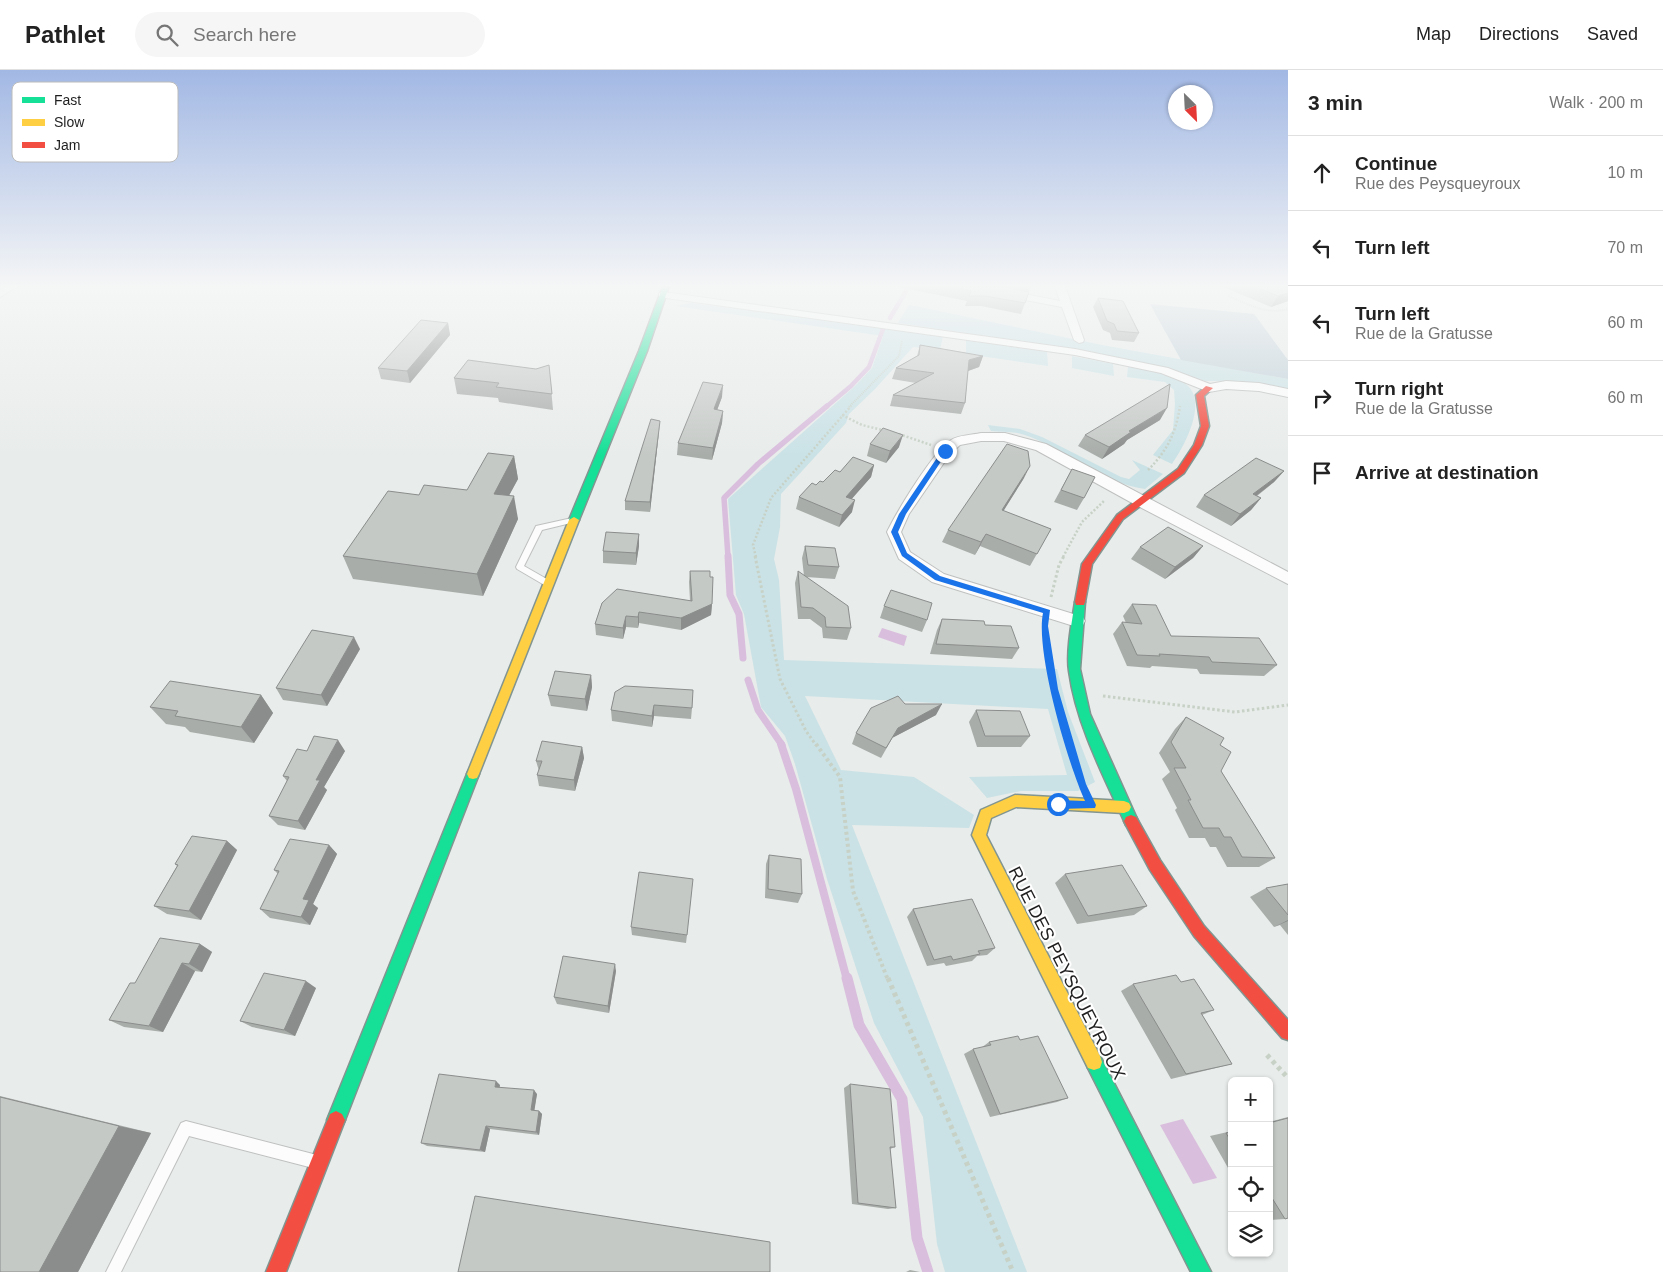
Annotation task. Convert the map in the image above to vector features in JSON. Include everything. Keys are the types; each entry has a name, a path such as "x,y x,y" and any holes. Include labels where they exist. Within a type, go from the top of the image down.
{"street":[{"path":"276,1272 613,420 646,342"},
{"path":"1009,342 1100,356 1164,370 1208,388 1226,385 1260,387 1288,393"},
{"path":"1208,388 1200,395 1205,426 1198,445 1181,471 1120,517 1088,564 1077,621 1074,669 1081,693 1084,714 1124,806 1155,865 1199,931 1288,1032"},
{"path":"1077,621 938,578 904,554 894,532 902,514 945,451 956,442 981,437 1005,437 1041,447 1288,579"},
{"name":"RUE DES PEYSQUEYROUX","path":"1124,806 1015,801 986,814 979,835 992,864 1201,1272"}],"lane":[{"path":"549,584 520,567 539,528 575,519"},
{"path":"113,1272 186,1128 318,1162"}],"path":[{"path":"901,342 899,356 842,416 771,498 753,545 780,679 806,731 840,776 853,890 906,1024 1013,1272"},
{"path":"1146,472 1162,457 1176,432 1180,405"},
{"path":"842,416 862,425 910,436 945,451"},
{"path":"1050,662 1044,626 1058,565 1082,522 1116,488"},
{"path":"1081,693 1235,712 1288,705"},
{"path":"1070,746 1081,784 1092,805"},
{"path":"1264,1051 1288,1078"}],"shaded area":[{"path":"881,342 942,342 940,350 913,347 875,389 849,414 846,423 781,494 780,527 774,559 779,580 784,660 1057,669 1068,712 1095,782 1078,791 1021,791 987,798 969,777 1067,775 1048,709 805,696 841,770 914,777 974,815 969,828 852,825 1027,1272 945,1272 937,1244 923,1117 874,1023 827,879 795,764 785,736 761,707 744,614 736,595 728,499 855,386 872,368"},
{"path":"966,342 980,342 1047,352 1048,366 966,354"},
{"path":"1025,342 1088,342 1288,379 1288,389 1237,381 1205,381 1164,367 1097,353"},
{"path":"1171,342 1275,342 1288,360 1288,379 1181,360"},
{"path":"1072,356 1113,364 1114,376 1072,368"},
{"path":"1128,367 1159,372 1174,377 1187,385 1193,393 1195,413 1192,425 1172,464 1153,455 1173,430 1174,390 1165,382 1127,377"},
{"path":"988,425 1020,429 1042,437 1121,477 1129,479 1140,470 1132,460 1163,474 1145,489 1129,486 1099,473 1040,441 1017,433 991,431"},
{"path":"882,628 907,636 904,646 878,637"},
{"path":"1183,1119 1217,1178 1193,1184 1160,1125"}],"building":[{"path":"401,342 432,342 407,371 378,368"},
{"path":"920,345 983,356 969,360 965,403 893,395 934,373 896,368 919,355"},
{"path":"468,360 536,369 549,365 552,394 496,387 499,383 454,378"},
{"path":"703,382 723,385 714,409 723,411 713,448 678,443"},
{"path":"1170,384 1167,408 1129,431 1131,432 1109,447 1085,435"},
{"path":"651,419 660,421 650,502 625,501"},
{"path":"883,428 903,435 890,451 870,444"},
{"path":"1007,444 1028,451 1030,466 1002,510 1051,529 1037,554 986,534 981,542 948,530"},
{"path":"488,453 514,456 494,494 514,496 477,574 343,556 388,491 419,495 424,485 467,490"},
{"path":"853,457 874,465 846,497 855,500 842,515 799,497 812,483 816,485 820,481 823,482 835,470 840,472"},
{"path":"1256,458 1284,471 1253,494 1261,498 1240,514 1204,495"},
{"path":"1072,469 1095,477 1084,498 1061,490"},
{"path":"1168,527 1203,546 1175,567 1140,547"},
{"path":"606,532 639,534 636,553 603,551"},
{"path":"805,546 835,548 839,567 808,565"},
{"path":"690,571 710,571 710,577 713,577 712,604 681,618 639,612 638,617 626,616 623,628 595,624 602,603 617,589 692,601"},
{"path":"798,571 848,606 851,628 826,627 825,617 813,608 801,607"},
{"path":"891,590 932,603 927,620 884,606"},
{"path":"1132,604 1156,605 1171,636 1259,638 1277,665 1212,662 1209,657 1159,654 1160,656 1137,655 1122,622 1142,624"},
{"path":"942,619 984,621 985,625 1011,626 1019,648 936,644"},
{"path":"312,630 354,637 321,695 276,688"},
{"path":"555,671 591,675 585,699 548,695"},
{"path":"170,681 261,695 241,727 175,716 178,711 150,707"},
{"path":"625,686 693,690 692,708 654,705 652,716 611,710 615,692"},
{"path":"898,696 905,704 942,704 898,728 886,748 856,733 871,708"},
{"path":"976,710 1020,711 1030,736 985,736"},
{"path":"1186,717 1224,738 1220,745 1231,752 1221,771 1275,858 1242,857 1231,837 1224,837 1219,828 1203,828 1174,768 1186,768 1171,742"},
{"path":"314,736 338,740 316,780 320,780 298,821 269,816 289,777 283,776 297,749 307,751"},
{"path":"542,741 582,747 574,780 537,775 542,761 536,761"},
{"path":"192,836 227,841 189,911 154,906 178,865 175,864"},
{"path":"290,839 329,845 303,899 309,900 301,917 260,909 279,871 274,870"},
{"path":"769,855 801,859 802,894 768,889"},
{"path":"1122,865 1147,906 1088,916 1065,874"},
{"path":"639,872 693,879 687,935 631,927"},
{"path":"1288,884 1288,915 1266,888"},
{"path":"972,899 995,948 978,951 980,954 953,960 951,956 934,960 913,909"},
{"path":"160,938 200,944 189,964 182,963 149,1026 109,1020 130,983 135,983"},
{"path":"563,956 615,964 608,1006 554,997"},
{"path":"264,973 306,981 284,1030 240,1021"},
{"path":"1176,975 1181,982 1194,979 1214,1010 1201,1013 1232,1064 1186,1074 1133,984"},
{"path":"1018,1036 1020,1040 1038,1036 1068,1098 1000,1114 973,1049 991,1045 989,1042"},
{"path":"439,1074 496,1081 495,1087 534,1090 531,1110 539,1111 536,1132 486,1126 480,1150 421,1143"},
{"path":"850,1084 890,1089 895,1147 890,1147 896,1208 858,1203"},
{"path":"0,1097 119,1126 39,1272 0,1272"},
{"path":"1288,1118 1288,1218 1285,1219 1273,1200 1273,1122"},
{"path":"475,1196 770,1242 770,1272 458,1272"}],"waterway":[{"path":"826,407 851,386 869,367 878,342"},
{"path":"728,557 724,498 758,464 827,406"},
{"path":"728,556 730,595 739,614 743,658"},
{"path":"748,680 758,710 782,745"},
{"path":"781,744 796,789 847,980"},
{"path":"847,978 859,1025 902,1099 917,1238 928,1272"}],"traffic: fast":[{"path":"574,520 646,342"},
{"path":"1080,602 1074,669 1084,714 1131,821"},
{"path":"336,1120 473,774"},
{"path":"1094,1062 1201,1272"}],"traffic: slow":[{"path":"473,774 574,520"},
{"path":"1094,1062 979,835 986,814 1015,801 1124,807"}],"traffic: jam":[{"path":"1080,602 1087,564 1120,517 1181,471 1198,445 1205,426 1200,395 1209,388"},
{"path":"1131,821 1155,865 1199,931 1288,1032"},
{"path":"276,1272 336,1120"}],"route":[{"path":"945,451 902,514 894,532 904,554 938,578 1047,612 1044,626 1054,689 1081,784 1092,805 1058,804"}]}
